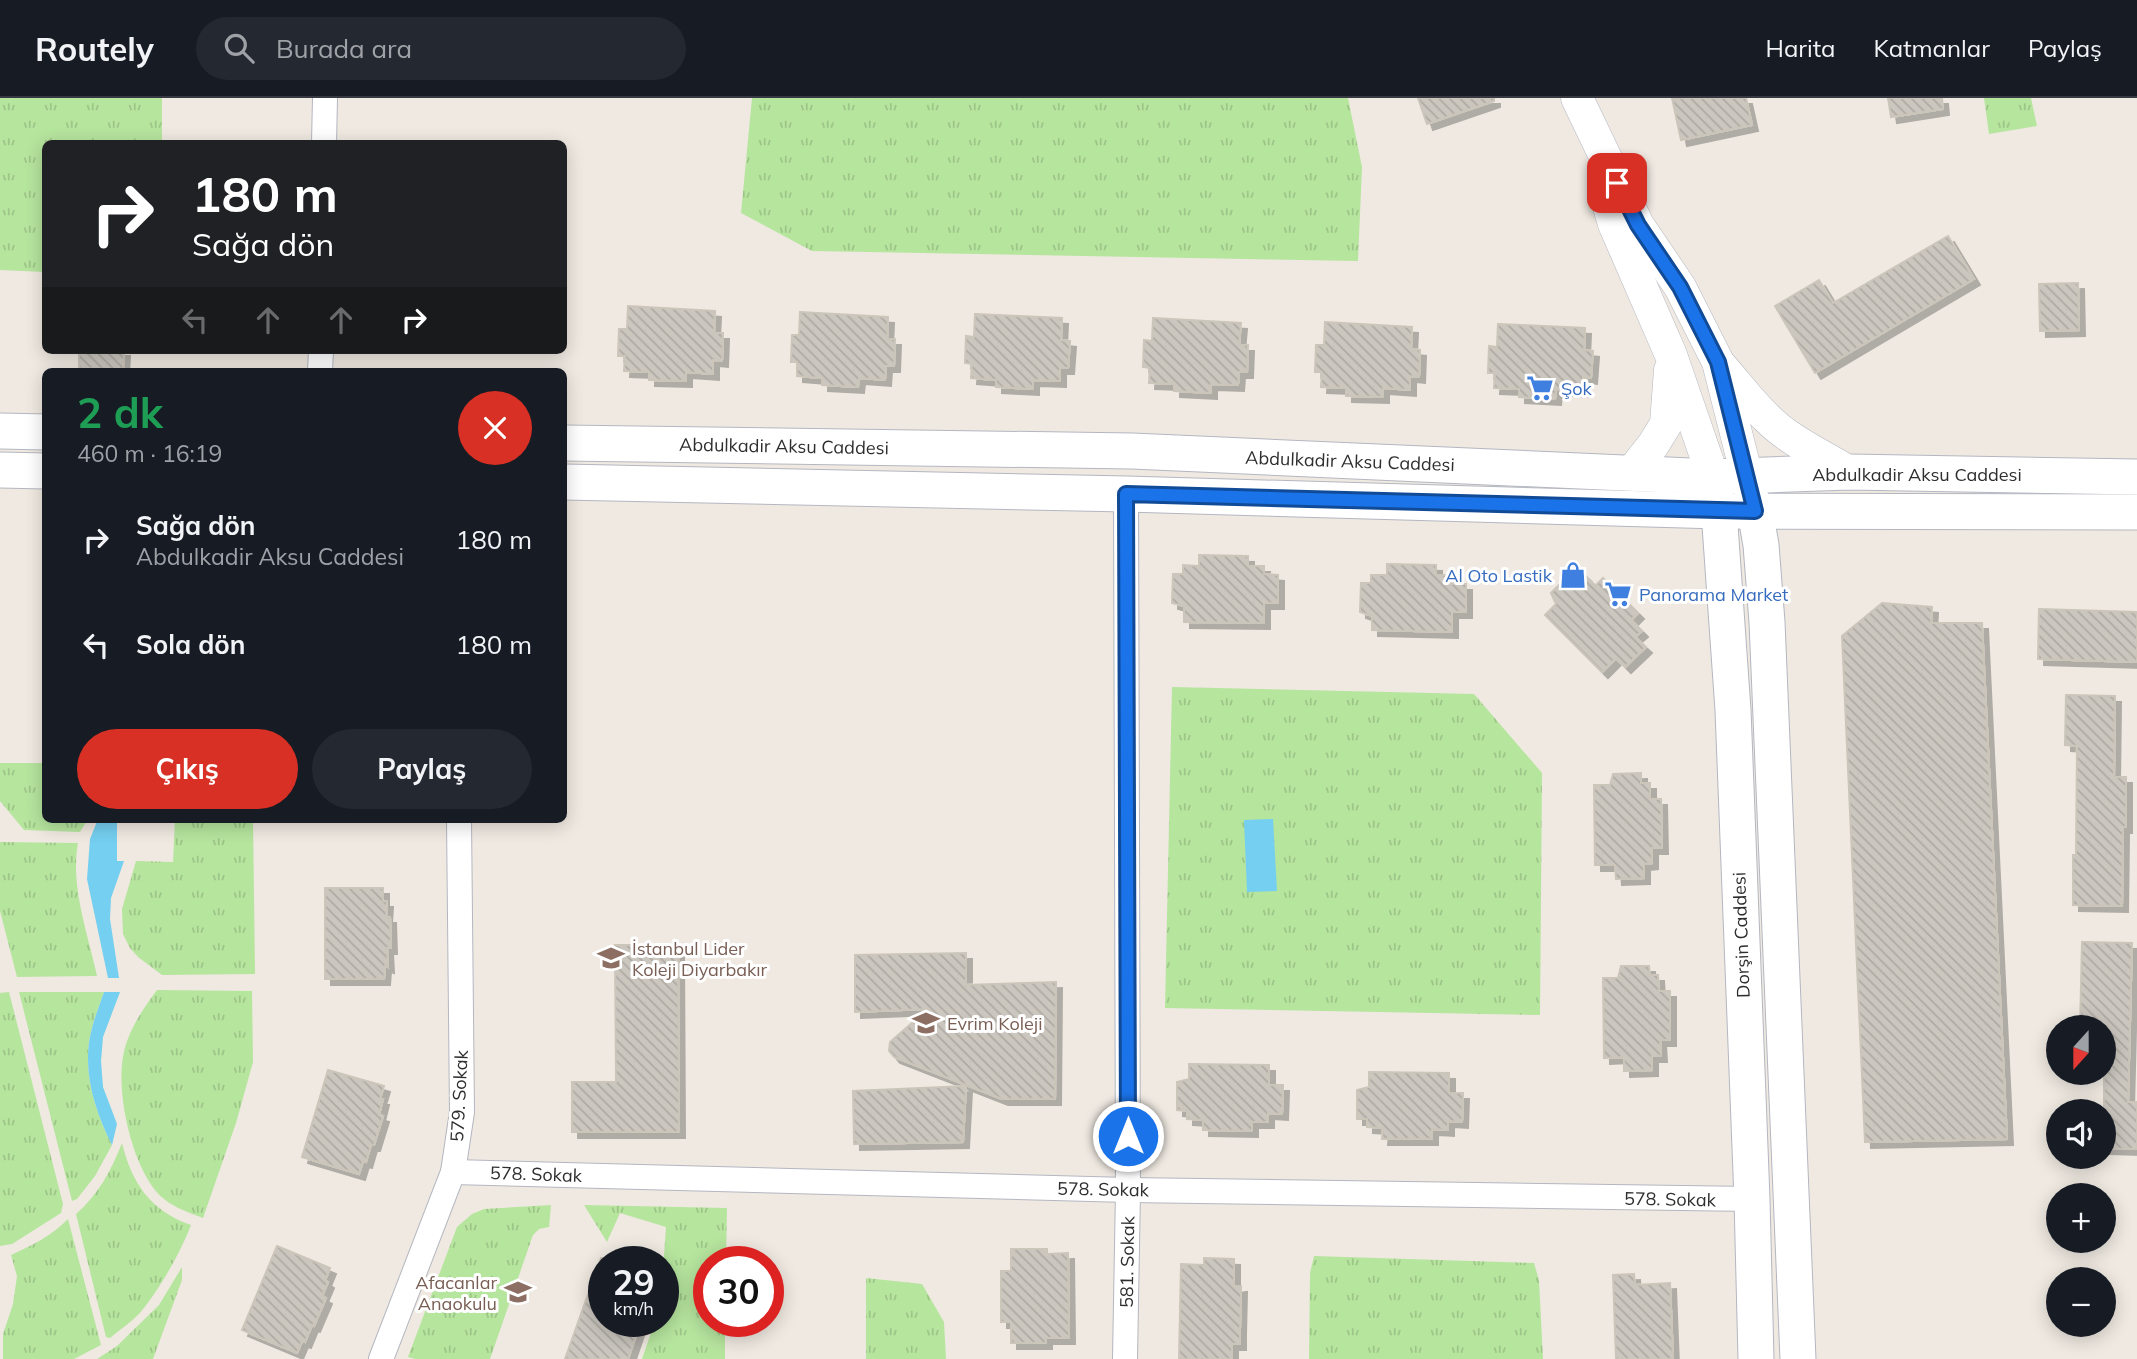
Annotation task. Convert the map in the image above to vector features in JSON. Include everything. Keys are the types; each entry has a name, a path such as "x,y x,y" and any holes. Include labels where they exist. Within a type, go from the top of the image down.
{"main road":[{"path":"0,431 42,432"},
{"name":"Abdulkadir Aksu Caddesi","path":"567,443 1132,451 1631,473 1726,488 1755,511 2137,512"},
{"path":"0,470 42,471"},
{"name":"Abdulkadir Aksu Caddesi","path":"567,482 1126,494 1726,488 1850,472 2137,477"},
{"name":"Dorşin Caddesi","path":"1726,488 1756,1359"},
{"path":"1755,511 1761,545 1767,622 1798,1359"}],"street":[{"path":"324,140 325,98"},
{"path":"1576,98 1614,224 1726,488"},
{"path":"1576,98 1638,225 1680,287 1718,362 1767,418 1787,435 1850,472"},
{"path":"1631,473 1667,424 1671,355"},
{"path":"1718,362 1726,488"},
{"name":"581. Sokak","path":"1125,1359 1128,1190 1126,494"},
{"name":"579. Sokak","path":"381,1359 453,1172 462,1112 459,823"},
{"name":"578. Sokak","path":"453,1172 1128,1190 1752,1199"}],"green space":[{"path":"0,98 162,98 162,140 42,140 42,272 0,270"},
{"path":"752,98 1348,98 1362,167 1358,261 812,251 741,213"},
{"path":"1984,98 2031,98 2037,126 1989,134"},
{"path":"1172,687 1474,694 1542,773 1540,1015 1165,1008"},
{"path":"0,763 42,763 42,823 86,823 80,832 24,830 0,801"},
{"path":"175,823 253,823 255,974 162,975 130,948 123,934 122,909 136,861 173,862"},
{"path":"0,842 78,843 78,893 97,976 17,977 0,911"},
{"path":"157,990 252,991 253,1062 236,1123 203,1218 173,1205 153,1187 144,1172 129,1133 122,1092 123,1057 136,1021"},
{"path":"9,992 63,1204 61,1213 12,1244 0,1246 0,993"},
{"path":"19,992 104,992 92,1028 88,1058 95,1103 112,1145 95,1176 77,1199 72,1201"},
{"path":"122,1143 131,1171 145,1194 165,1212 191,1225 154,1295 139,1314 110,1338 106,1337 76,1214 103,1182"},
{"path":"551,1205 549,1227 539,1229 533,1235 490,1359 408,1357 457,1227 472,1214 484,1209"},
{"path":"584,1205 727,1208 726,1246 693,1246 693,1337 725,1337 725,1359 642,1359 650,1337 679,1337 679,1246 665,1246 666,1227 620,1213 607,1242"},
{"path":"68,1219 101,1345 74,1359 3,1359 3,1334 13,1304 17,1276 11,1255 41,1240"},
{"path":"1314,1256 1534,1263 1539,1280 1543,1359 1309,1359 1310,1273"},
{"path":"182,1267 182,1280 153,1359 97,1359 117,1346 159,1305"},
{"path":"866,1278 922,1284 944,1322 946,1359 866,1359"}],"water":[{"path":"1273,819 1277,891 1247,892 1244,820"},
{"path":"96,823 117,823 117,861 124,861 111,898 110,919 119,978 108,978 87,879 90,839"},
{"path":"104,992 120,992 103,1037 101,1061 103,1087 117,1124 112,1145 95,1103 88,1058 92,1028"}],"building":[{"path":"1418,98 1494,98 1494,101 1427,124"},
{"path":"1672,98 1746,98 1752,125 1681,140"},
{"path":"1888,98 1942,98 1943,109 1891,117"},
{"path":"1948,236 1974,279 1815,373 1775,306 1819,280 1833,303"},
{"path":"2078,283 2079,330 2040,331 2039,284"},
{"path":"628,306 715,311 714,333 723,333 722,361 713,360 713,374 686,372 686,381 649,380 649,372 624,371 625,356 618,356 619,329 627,329"},
{"path":"800,312 888,317 887,339 895,339 894,366 886,366 885,380 859,378 858,387 822,385 822,378 797,376 797,362 791,362 792,335 799,335"},
{"path":"975,314 1062,318 1061,340 1070,341 1068,368 1060,368 1060,381 1033,380 1033,389 996,387 996,380 971,378 972,364 965,363 966,336 974,337"},
{"path":"1153,318 1241,323 1239,345 1248,345 1247,372 1239,372 1238,385 1211,384 1211,393 1174,391 1174,384 1149,383 1150,368 1143,367 1144,340 1152,341"},
{"path":"1325,322 1412,327 1411,349 1420,350 1419,377 1410,376 1410,390 1383,388 1383,397 1346,396 1346,388 1321,387 1322,372 1315,372 1316,345 1324,345"},
{"path":"1498,324 1585,328 1584,350 1593,351 1591,378 1583,377 1583,391 1556,389 1555,399 1519,397 1519,389 1494,388 1495,373 1488,373 1489,346 1497,347"},
{"path":"79,354 124,354 123,368 79,368"},
{"path":"1199,555 1248,556 1248,566 1264,566 1264,574 1278,575 1278,603 1264,603 1264,623 1184,622 1184,606 1172,603 1173,574 1183,574 1183,565 1199,566"},
{"path":"1387,564 1436,565 1436,575 1452,575 1451,584 1466,584 1466,612 1452,612 1452,632 1372,630 1372,616 1360,612 1361,583 1371,583 1371,575 1387,575"},
{"path":"1571,573 1578,580 1584,574 1595,586 1603,578 1638,613 1631,620 1642,631 1635,637 1646,647 1625,667 1616,658 1602,672 1545,615 1556,604 1551,593"},
{"path":"1882,603 1932,607 1931,623 1982,623 2007,1139 1865,1142 1842,636"},
{"path":"2039,609 2137,612 2137,662 2038,659"},
{"path":"2066,695 2115,696 2114,777 2126,777 2122,906 2073,905 2077,746 2065,745"},
{"path":"1641,773 1641,783 1650,783 1650,799 1661,799 1662,848 1652,848 1652,863 1644,864 1644,878 1616,879 1615,865 1595,865 1594,785 1610,785 1613,774"},
{"path":"325,888 383,888 383,901 387,901 386,917 390,917 391,948 387,948 388,967 385,966 384,979 325,979"},
{"path":"2082,942 2132,943 2128,1102 2137,1102 2137,1149 2116,1148 2116,1099 2104,1099 2104,1085 2116,1085 2116,1015 2080,1015"},
{"path":"615,945 678,945 679,1132 572,1132 572,1082 616,1082"},
{"path":"966,953 966,985 1056,982 1055,1099 1002,1099 894,1057 889,1051 890,1042 928,1009 855,1012 855,955"},
{"path":"1621,966 1649,966 1650,975 1658,975 1659,991 1670,991 1670,1040 1660,1040 1661,1056 1652,1056 1652,1070 1624,1071 1624,1057 1604,1058 1603,978 1618,978"},
{"path":"1189,1064 1269,1065 1269,1085 1283,1085 1282,1114 1268,1113 1268,1122 1252,1122 1252,1131 1203,1130 1203,1120 1187,1119 1187,1111 1177,1110 1177,1082 1189,1079"},
{"path":"328,1070 384,1086 379,1115 383,1116 374,1145 371,1145 359,1174 302,1157"},
{"path":"1369,1072 1449,1073 1449,1093 1463,1093 1462,1122 1448,1121 1448,1130 1432,1129 1432,1139 1382,1139 1383,1128 1367,1127 1367,1119 1357,1119 1357,1090 1369,1087"},
{"path":"966,1086 963,1142 854,1144 853,1091"},
{"path":"277,1246 330,1268 322,1296 326,1298 314,1326 312,1325 297,1353 242,1330"},
{"path":"1011,1249 1047,1249 1047,1254 1068,1253 1069,1338 1046,1338 1046,1343 1011,1343 1011,1322 1001,1322 1001,1271 1011,1271"},
{"path":"1204,1258 1234,1259 1234,1287 1241,1286 1240,1344 1232,1344 1232,1359 1179,1359 1181,1264 1204,1265"},
{"path":"1634,1274 1635,1285 1670,1283 1673,1359 1616,1359 1613,1275"},
{"path":"588,1294 588,1337 636,1337 628,1359 565,1359"}],"place":[{"name":"Şok","path":"1540,388"},
{"name":"Al Oto Lastik","path":"1573,575"},
{"name":"Panorama Market","path":"1618,594"},
{"name":"İstanbul Lider Koleji Diyarbakır","path":"611,958"},
{"name":"Evrim Koleji","path":"926,1023"},
{"name":"Afacanlar Anaokulu","path":"518,1292"}],"route":[{"path":"1128,1136 1126,494 1755,511 1718,362 1680,287 1638,225 1617,183"}]}
